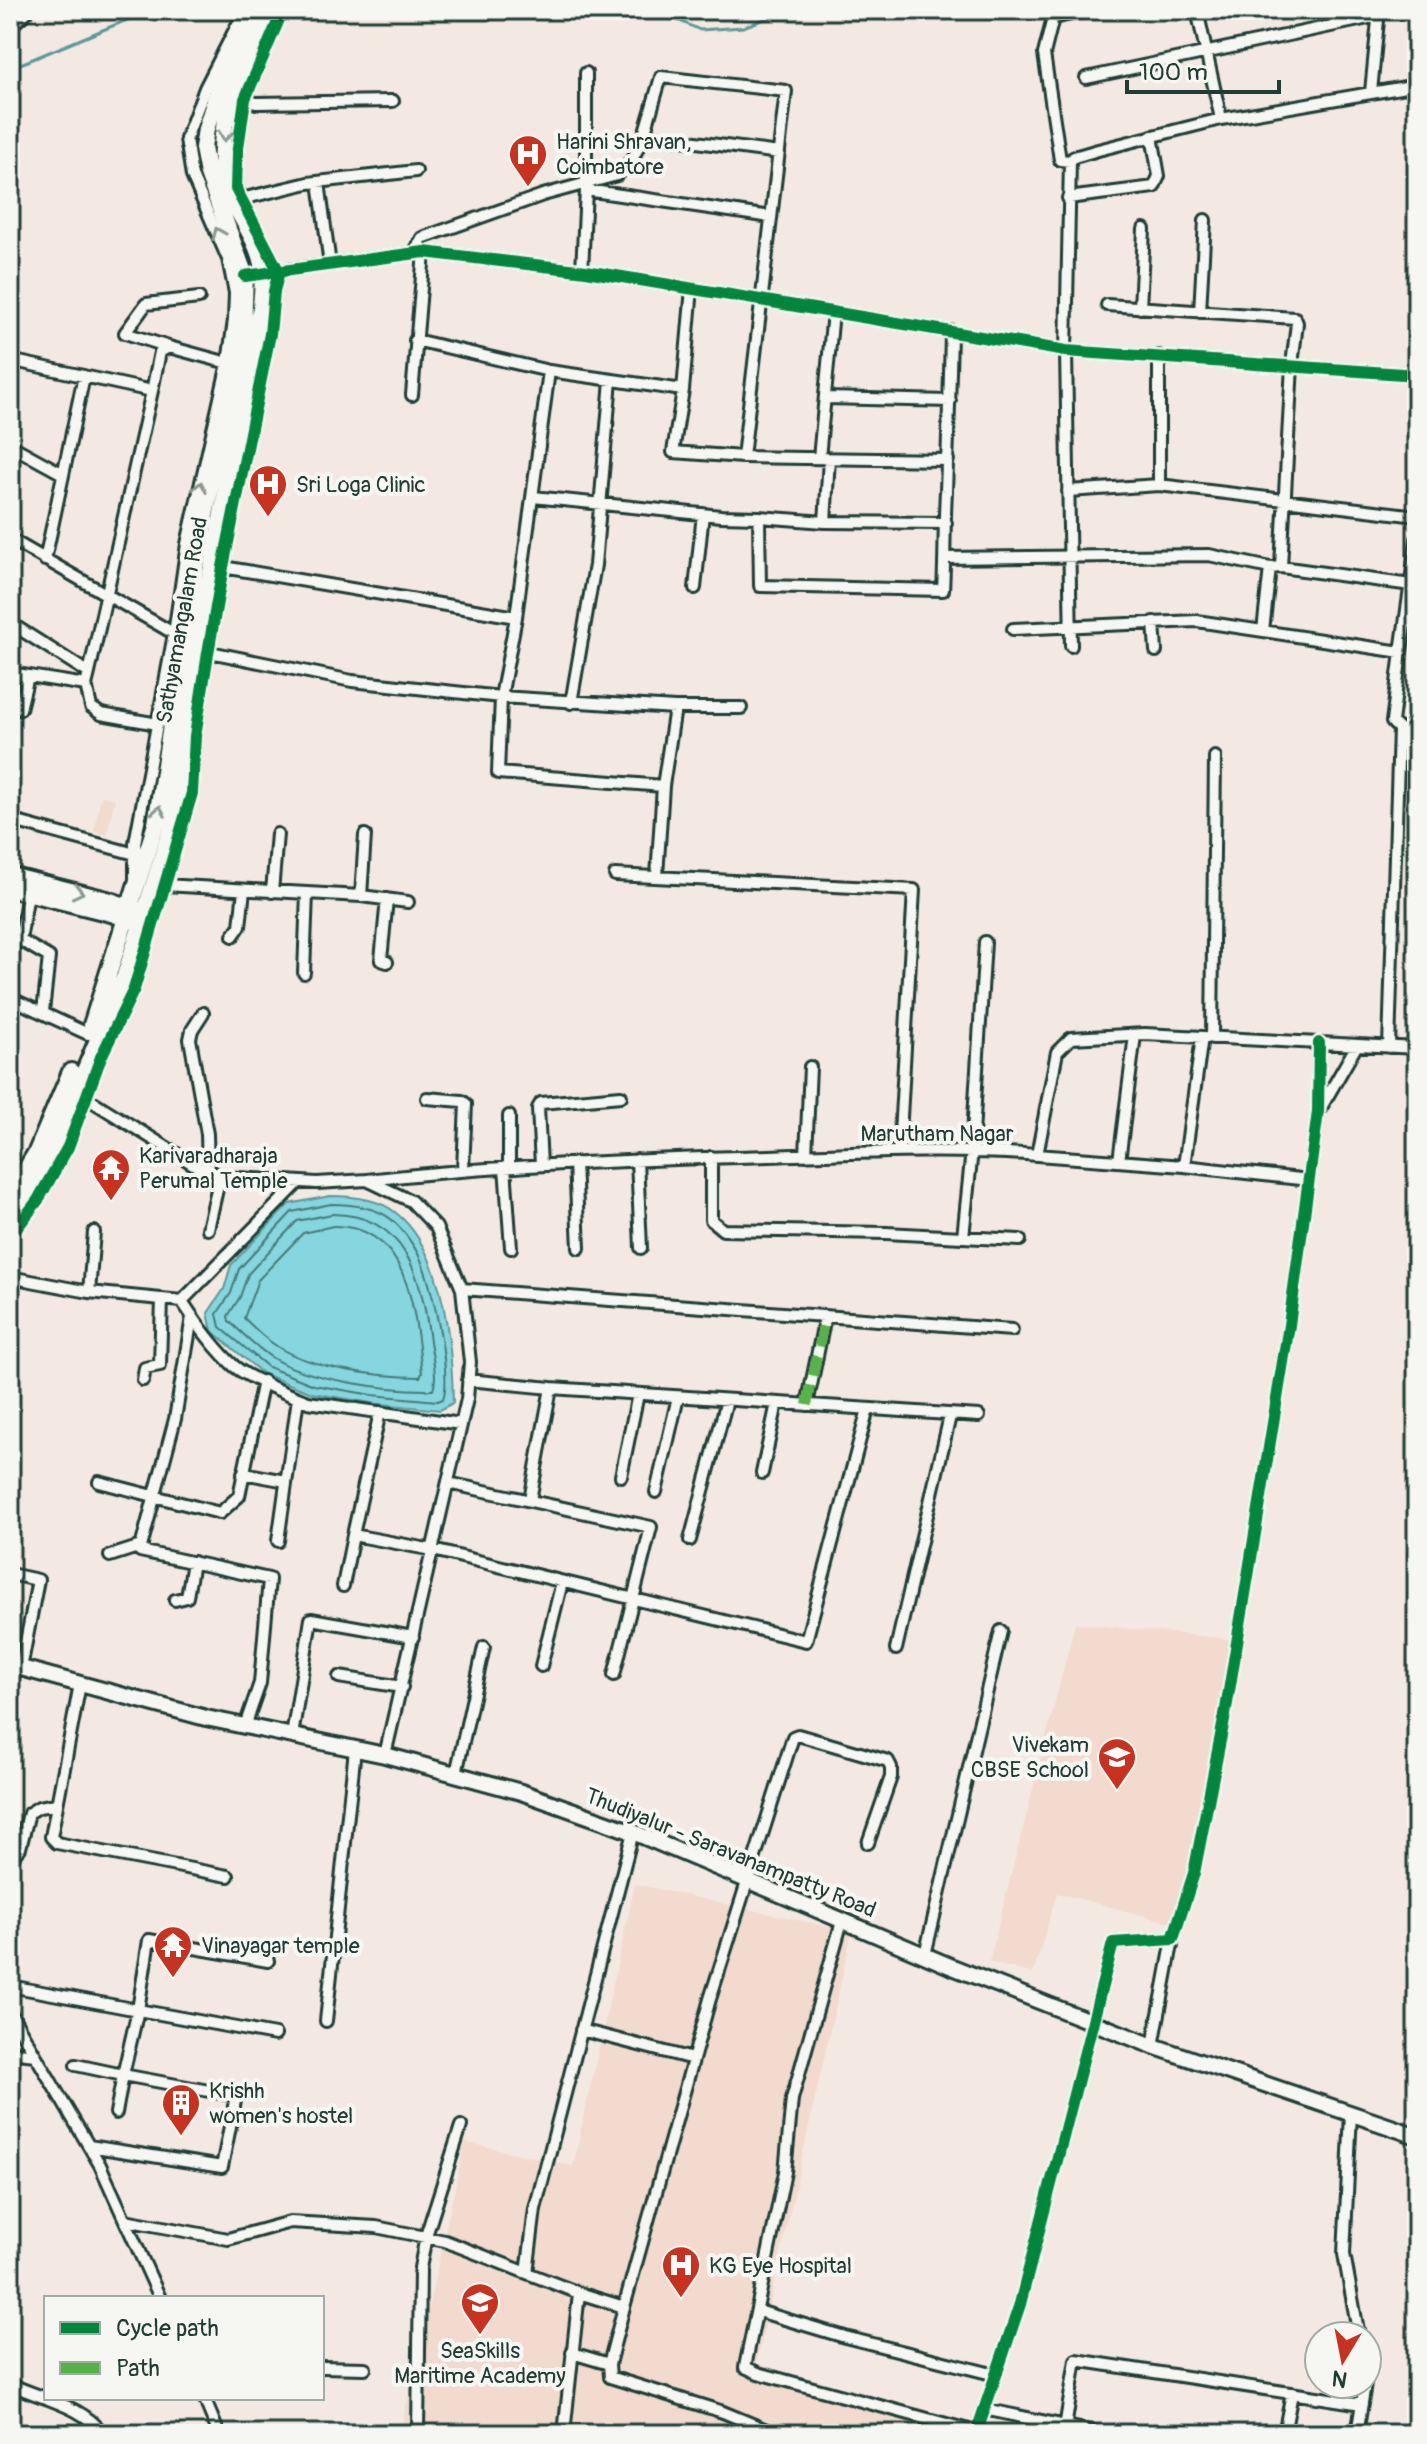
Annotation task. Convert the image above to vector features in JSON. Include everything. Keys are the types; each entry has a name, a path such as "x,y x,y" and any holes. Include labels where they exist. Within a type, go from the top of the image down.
{"highway":[{"path":"190,643 198,549 243,329 245,276 208,174 203,148 225,68 256,10"},
{"name":"Sathyamangalam Road","path":"10,1224 81,1094 125,976 136,912 171,830 190,643 271,272 261,261 224,177 222,154 231,101 253,38 268,10"},
{"path":"10,1196 37,1152 136,912"}],"main road":[{"path":"10,875 136,912"},
{"path":"10,889 136,912"},
{"name":"Thudiyalur - Saravanampatty Road","path":"15,1666 245,1726 385,1755 521,1792 633,1832 842,1921 1153,2046 1417,2136"}],"street":[{"path":"10,27 29,10"},
{"path":"10,1237 38,1200 68,1147 81,1094 134,989 192,793 195,736 187,544 228,363 235,293 218,232 192,176 186,139 211,75 245,10"},
{"path":"136,912 135,854 158,724 223,567 270,334 274,291 271,272 236,189 237,155 245,99 283,10"},
{"path":"1070,161 1060,160 1044,54 1053,18 1091,10"},
{"path":"1197,10 1221,119"},
{"path":"1086,78 1378,13 1371,92"},
{"path":"582,270 586,73"},
{"path":"412,395 422,238 543,195 586,188 617,175 632,160 644,135 661,77 786,91 743,457"},
{"path":"1071,646 1066,351 1070,161 1074,157 1221,119 1417,85"},
{"path":"245,99 256,103 393,101"},
{"path":"644,135 779,153"},
{"path":"1068,198 1154,187 1159,176 1152,136"},
{"path":"241,199 319,182 416,171"},
{"path":"319,182 330,265"},
{"path":"586,188 771,217"},
{"path":"1200,312 1205,220"},
{"path":"1140,308 1144,229"},
{"path":"245,276 419,253 582,270 1066,351 1417,375"},
{"path":"692,288 683,390 673,452 743,457 948,460"},
{"path":"199,298 146,304 125,333 228,363"},
{"path":"1107,305 1295,318 1284,501 1276,568 1263,631"},
{"path":"825,522 826,398 833,312"},
{"path":"759,517 760,586 943,590 951,331"},
{"path":"415,340 549,371 683,390"},
{"path":"158,724 101,714 91,707 86,685 160,352 169,347"},
{"path":"1159,356 1159,485"},
{"path":"10,360 152,391"},
{"path":"549,371 516,617 501,697 498,773 663,786"},
{"path":"45,560 84,376"},
{"path":"571,703 595,565 611,380"},
{"path":"826,398 950,401"},
{"path":"10,445 63,474"},
{"path":"1068,491 1159,485 1417,516"},
{"path":"533,497 703,514 825,522 946,523"},
{"path":"695,588 703,514"},
{"path":"10,539 190,643 352,681 571,703 741,708"},
{"path":"1417,539 1392,722 1399,729 1417,730"},
{"path":"945,558 1209,555 1276,568 1411,585"},
{"path":"223,567 516,617"},
{"path":"1013,629 1197,621 1401,652"},
{"path":"1154,622 1156,651"},
{"path":"10,623 89,673"},
{"path":"10,673 86,685"},
{"path":"20,709 28,676"},
{"path":"657,876 663,786 675,708"},
{"path":"1389,1047 1399,729"},
{"path":"1184,1166 1207,1038 1215,757"},
{"path":"10,820 135,854"},
{"path":"272,892 277,834"},
{"path":"361,896 365,835"},
{"path":"615,875 914,890 899,1152"},
{"path":"164,885 361,896 408,902"},
{"path":"233,936 240,926 244,890"},
{"path":"304,973 307,893"},
{"path":"10,946 20,940 28,894"},
{"path":"387,899 381,960 387,962"},
{"path":"20,940 49,957 43,1012"},
{"path":"963,1237 972,1150 985,942"},
{"path":"10,998 88,1034"},
{"path":"203,1013 190,1039 207,1134 208,1171"},
{"path":"1119,1161 1135,1035"},
{"name":"Marutham Nagar","path":"367,1180 463,1169 711,1157 972,1150 1037,1155 1057,1052 1071,1038 1135,1035 1417,1048"},
{"path":"1153,2046 1173,1939 1194,1873 1225,1715 1289,1325 1318,1112 1319,1043"},
{"path":"1318,1112 1357,1045"},
{"path":"806,1155 810,1067"},
{"path":"81,1094 198,1167 220,1176 299,1182 367,1180 411,1201 436,1227 462,1289 470,1362 467,1399 385,1755"},
{"path":"541,1165 538,1108 541,1103 621,1096"},
{"path":"427,1098 466,1104 463,1169"},
{"path":"509,1116 507,1167 511,1248"},
{"path":"1037,1155 1184,1166 1309,1180"},
{"path":"711,1157 711,1220 723,1230 886,1233 1020,1240"},
{"path":"637,1160 641,1248"},
{"path":"575,1163 579,1248"},
{"path":"208,1229 220,1176"},
{"path":"182,1301 299,1182"},
{"path":"89,1292 94,1232"},
{"path":"10,1277 89,1292 182,1301"},
{"path":"462,1289 1012,1330"},
{"path":"143,1380 145,1368 160,1365 162,1299"},
{"path":"182,1301 236,1368 298,1398 461,1424"},
{"path":"192,1317 175,1419 140,1551 269,1579 260,1683 245,1726"},
{"path":"807,1405 825,1317"},
{"path":"468,1380 979,1416"},
{"path":"99,1482 220,1513 239,1496 263,1381"},
{"path":"530,1500 551,1388"},
{"path":"621,1476 638,1394"},
{"path":"656,1492 678,1397"},
{"path":"278,1541 298,1398"},
{"path":"690,1540 727,1400"},
{"path":"762,1473 777,1403"},
{"path":"353,1535 433,1550 806,1641 868,1409"},
{"path":"343,1586 380,1412"},
{"path":"896,1649 950,1416"},
{"path":"243,1473 286,1481"},
{"path":"448,1483 651,1527 614,1675"},
{"path":"110,1556 141,1546"},
{"path":"175,1600 187,1597 193,1562"},
{"path":"10,1574 38,1580 15,1666"},
{"path":"541,1666 562,1582"},
{"path":"292,1736 311,1619 413,1637"},
{"path":"925,1955 1001,1631"},
{"path":"456,1774 484,1647"},
{"path":"339,1677 402,1687"},
{"path":"80,1684 51,1837 57,1843 228,1876"},
{"path":"776,2434 723,2412 610,2377 609,2364 693,2059 789,1744 798,1735 888,1761 891,1777 868,1843"},
{"path":"326,2021 355,1749"},
{"path":"10,1858 20,1848 29,1813 39,1807 56,1804"},
{"path":"527,2273 535,2209 633,1832"},
{"path":"842,1921 792,2099 785,2172 745,2367 976,2433 1020,2304 1113,1943 1173,1939"},
{"path":"116,2113 149,1940 268,1961"},
{"path":"10,1986 275,2035"},
{"path":"10,2012 89,2146 159,2296"},
{"path":"581,2030 693,2059"},
{"path":"10,2052 35,2055"},
{"path":"76,2065 236,2096 222,2167 89,2146"},
{"path":"1351,2113 1344,2254 1356,2320"},
{"path":"418,2434 420,2268 426,2236 461,2126"},
{"path":"125,2220 228,2239 290,2222 376,2227 445,2241 579,2293 624,2307"},
{"path":"566,2434 579,2293"},
{"path":"758,2311 845,2337 996,2375"},
{"path":"572,2353 609,2364"},
{"path":"1065,2430 1076,2360 1362,2404"},
{"path":"324,2367 365,2368"},
{"path":"10,2384 44,2398"},
{"path":"1284,2434 1292,2393"},
{"path":"50,2400 93,2421 103,2434"},
{"path":"205,2400 219,2434"},
{"path":"1357,2434 1363,2400"},
{"path":"984,2409 1065,2430 1104,2434"}],"shaded area":[{"path":"101,796 115,799 107,835 94,832"},
{"name":"Vivekam CBSE School","path":"1075,1623 1231,1639 1179,1925 1057,1893 1033,1974 989,1962"},
{"path":"635,1884 852,1932 753,2379 998,2434 400,2434 465,2142 573,2166"}],"water":[{"path":"330,1196 381,1204 395,1212 412,1229 425,1250 435,1274 447,1327 453,1403 440,1410 312,1393 263,1374 212,1331 208,1313 224,1289 231,1265 289,1204"}],"waterway":[{"path":"10,65 23,63 151,10"},
{"path":"655,10 700,30 743,27 790,10"}],"marked path":[{"path":"807,1405 825,1317"}],"cycle path":[{"path":"10,1237 38,1200 68,1147 101,1057 134,989 192,793 195,736 208,653 270,334 279,272 236,189 237,155 245,99 283,10"},
{"path":"245,276 424,252 586,271 1066,351 1417,375"},
{"path":"976,2434 1020,2304 1113,1943 1173,1939 1194,1873 1225,1715 1289,1325 1318,1112 1319,1043"}],"place":[{"name":"Harini Shravan, Coimbatore","path":"528,188"},
{"name":"Sri Loga Clinic","path":"268,518"},
{"name":"Karivaradharaja Perumal Temple","path":"111,1202"},
{"name":"Vivekam CBSE School","path":"1117,1791"},
{"name":"Vinayagar temple","path":"173,1979"},
{"name":"Krishh women's hostel","path":"181,2137"},
{"name":"KG Eye Hospital","path":"681,2299"},
{"name":"SeaSkills Maritime Academy","path":"480,2336"}]}
